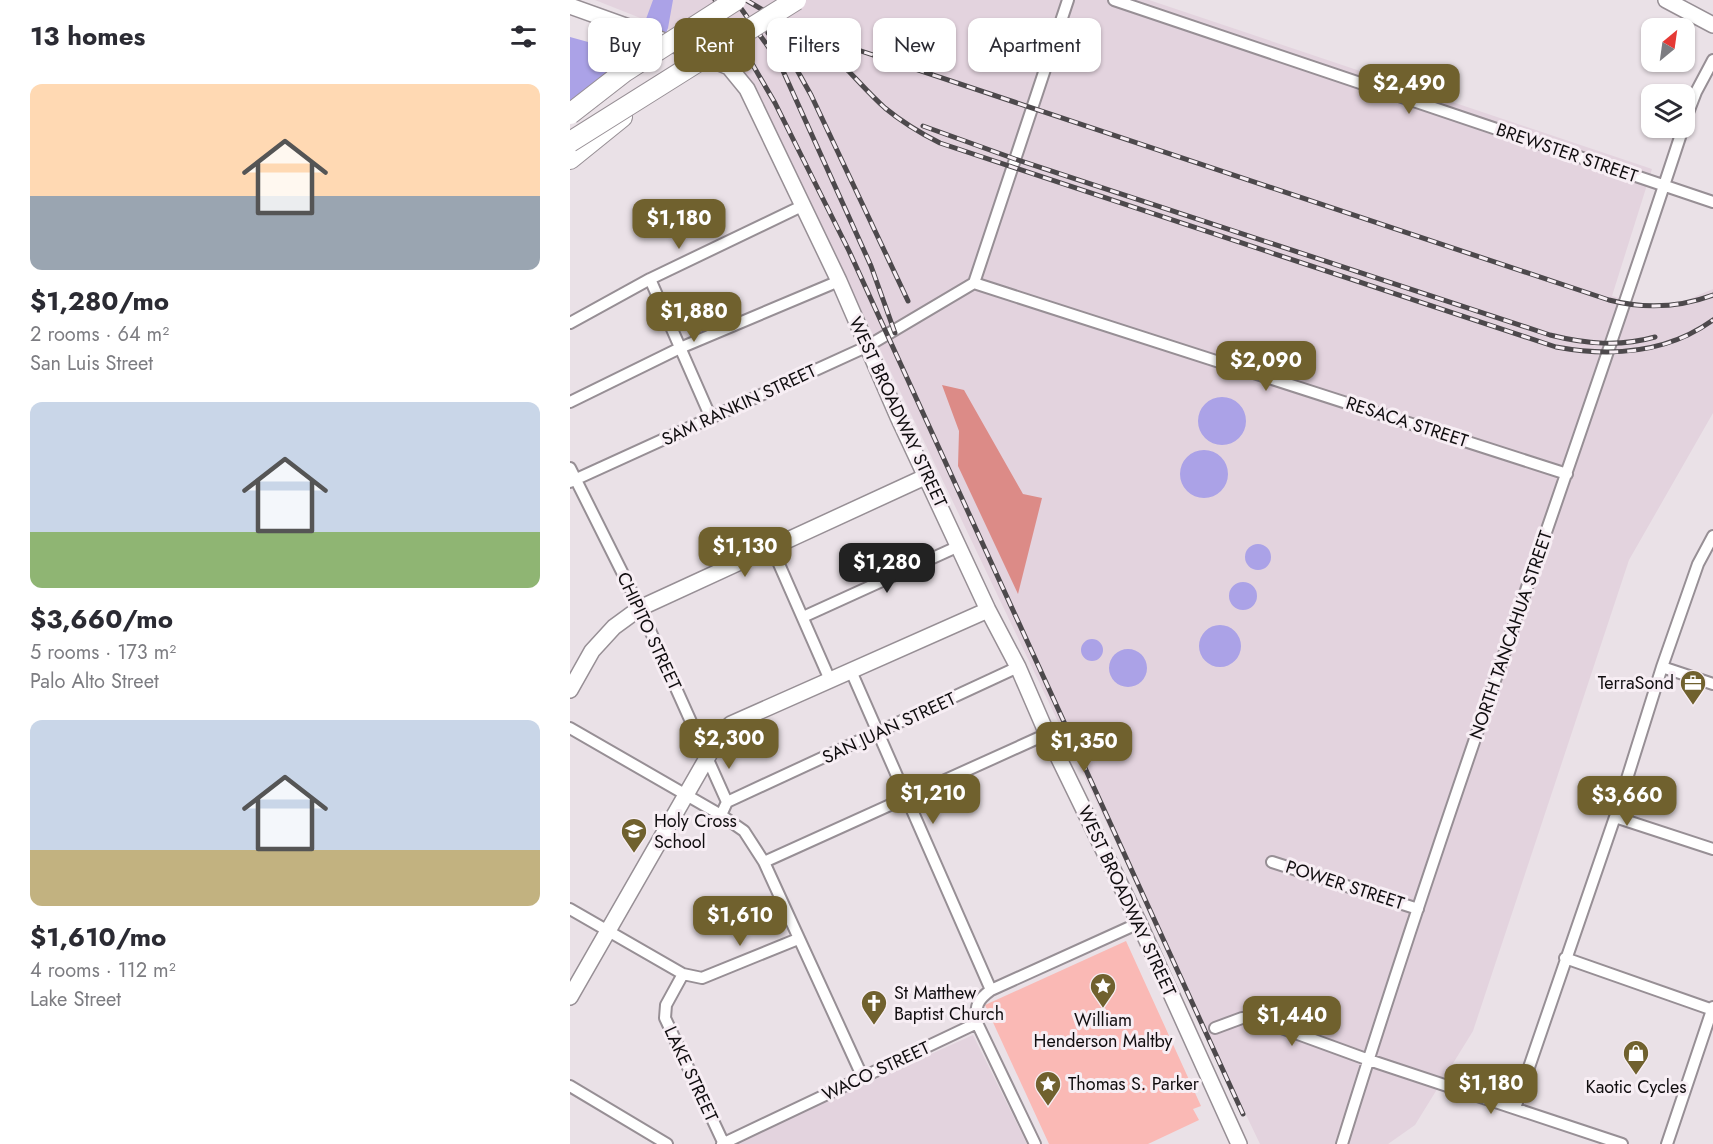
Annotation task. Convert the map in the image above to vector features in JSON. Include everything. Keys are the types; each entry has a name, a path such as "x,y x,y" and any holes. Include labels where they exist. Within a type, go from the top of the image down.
{"highway":[{"path":"662,48 736,0"},
{"path":"570,142 796,0"},
{"path":"570,102 590,88 624,72"},
{"path":"570,114 624,72"},
{"path":"570,159 660,87"}],"street":[{"path":"974,283 1068,0"},
{"name":"BREWSTER STREET","path":"1114,0 1713,202"},
{"path":"1666,0 1713,25"},
{"name":"WEST BROADWAY STREET","path":"570,6 638,30 729,67 747,89 804,205 988,610 1018,667 1047,734 1139,923 1239,1144"},
{"path":"1695,95 1713,60"},
{"name":"NORTH TANCAHUA STREET","path":"1342,1144 1486,705 1567,474 1680,138"},
{"path":"570,323 650,279 804,205"},
{"path":"650,279 711,418"},
{"path":"570,402 680,348 838,280"},
{"name":"SAM RANKIN STREET","path":"572,481 867,347 974,283"},
{"name":"RESACA STREET","path":"974,283 1567,474"},
{"name":"CHIPITO STREET","path":"570,468 572,481 640,608 727,802"},
{"path":"570,690 592,651 614,627 640,608 927,476"},
{"path":"1515,1108 1615,817 1698,564 1713,536"},
{"path":"803,617 959,546"},
{"path":"772,548 830,680"},
{"path":"570,997 722,732 730,724 988,610"},
{"name":"SAN JUAN STREET","path":"727,802 1018,667"},
{"path":"1662,668 1713,684"},
{"path":"851,671 991,990"},
{"path":"570,728 721,815 744,831 764,862 863,1078"},
{"path":"764,862 1047,734"},
{"path":"721,815 727,802"},
{"path":"1615,817 1713,849"},
{"name":"POWER STREET","path":"1272,862 1418,909"},
{"path":"570,909 683,974 702,978 798,939"},
{"path":"1035,1144 977,1023 975,1008 980,998 991,990 1139,923"},
{"path":"1565,958 1713,1009 1668,1144"},
{"name":"LAKE STREET","path":"683,974 666,1005 665,1018 723,1143"},
{"path":"1215,1029 1242,1018 1254,1018 1368,1059 1622,1144"},
{"name":"WACO STREET","path":"723,1143 977,1023"},
{"path":"570,1086 664,1144"}],"shaded area":[{"path":"595,0 1149,0 1652,169 1612,296 1640,304 1659,305 1682,302 1713,289 1713,413 1629,560 1473,1031 1415,1125 1388,1144 1260,1144 756,90 744,72 755,72 755,18 674,18 674,31 662,27 662,18 640,18"},
{"path":"653,0 673,0 668,28 662,44 662,18 646,18"},
{"path":"570,37 588,42 588,72 634,72 570,117"},
{"path":"942,385 964,390 1023,494 1042,498 1018,594 958,466 959,431"},
{"path":"1222,397 1239,404 1246,421 1239,438 1222,445 1205,438 1198,421 1205,404"},
{"path":"1204,450 1221,457 1228,474 1221,491 1204,498 1187,491 1180,474 1187,457"},
{"path":"1258,544 1267,548 1271,557 1267,566 1258,570 1249,566 1245,557 1249,548"},
{"path":"1243,582 1253,586 1257,596 1253,606 1243,610 1233,606 1229,596 1233,586"},
{"path":"1220,625 1235,631 1241,646 1235,661 1220,667 1205,661 1199,646 1205,631"},
{"path":"1092,639 1100,642 1103,650 1100,658 1092,661 1084,658 1081,650 1084,642"},
{"path":"1128,649 1142,654 1147,668 1142,682 1128,687 1114,682 1109,668 1114,654"},
{"path":"1126,941 1201,1106 1193,1109 1199,1120 1148,1144 1049,1144 985,1005"},
{"path":"973,1035 1027,1144 733,1144"}],"railway":[{"path":"715,0 775,103 849,251 1243,1114"},
{"path":"735,0 779,62 871,266 895,333"},
{"path":"746,0 775,17"},
{"path":"769,14 825,49 885,108 911,127 940,143 1556,347 1597,352 1638,350 1676,340 1713,320"},
{"path":"861,51 1609,300 1635,305 1661,306 1687,303 1713,295"},
{"path":"798,72 908,301"},
{"path":"923,126 1015,159 1550,335 1577,341 1603,343 1629,342 1655,337"}],"place":[{"name":"TerraSond","path":"1693,706"},
{"name":"Holy Cross School","path":"634,854"},
{"name":"William Henderson Maltby","path":"1103,1009"},
{"name":"St Matthew Baptist Church","path":"874,1026"},
{"name":"Kaotic Cycles","path":"1636,1076"},
{"name":"Thomas S. Parker","path":"1048,1107"}]}
